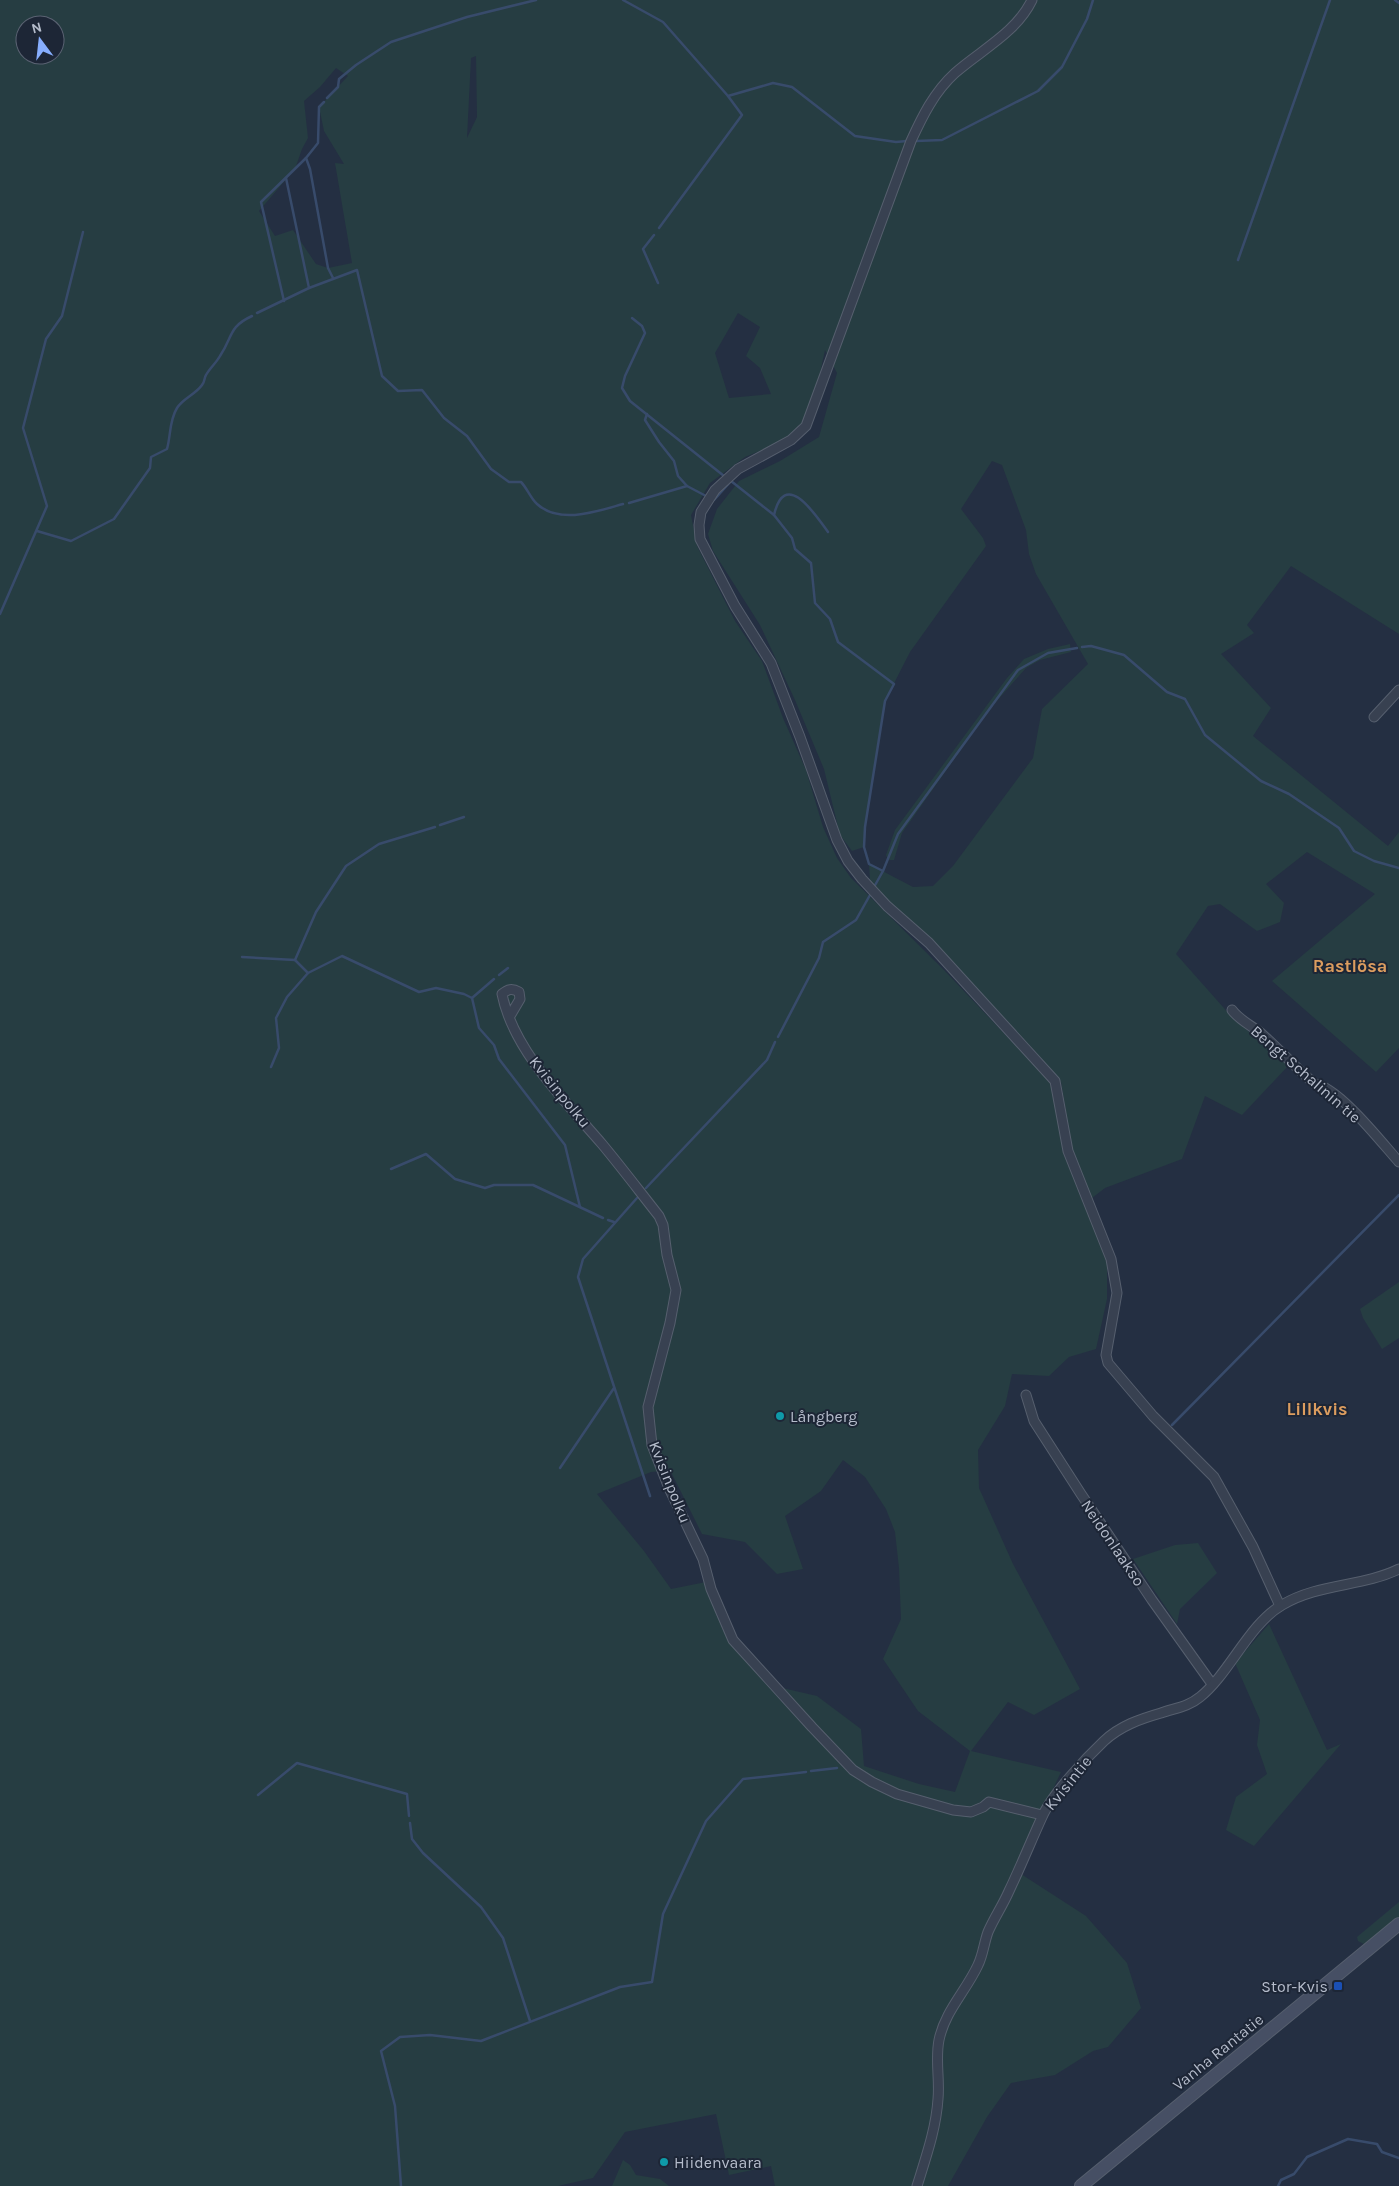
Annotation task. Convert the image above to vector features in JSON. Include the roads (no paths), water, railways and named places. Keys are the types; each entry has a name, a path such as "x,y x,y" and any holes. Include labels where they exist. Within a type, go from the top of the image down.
{"main road":[{"name":"Vanha Rantatie","path":"1080,2186 1399,1924"}],"street":[{"path":"1032,0 1026,12 1008,31 954,74 940,89 924,114 806,426 792,440 738,468 715,490 701,512 698,525 700,539 709,560 735,606 771,663 837,840 848,861 862,880 887,906 929,943 1056,1081 1068,1151 1111,1259 1116,1293 1106,1355 1108,1363 1153,1416 1214,1476 1253,1547 1280,1606"},
{"path":"1374,717 1399,690"},
{"name":"Kvisinpolku","path":"510,1016 520,1000 519,992 514,989 507,990 502,994 517,1037 551,1084 659,1216 663,1225 667,1255 676,1290 670,1323 648,1407 652,1445 669,1488 703,1559 711,1589 733,1640 854,1770 872,1782 897,1794 953,1810 971,1812 989,1802 1042,1815"},
{"name":"Bengt Schalinin tie","path":"1232,1010 1279,1049 1315,1084 1322,1086 1350,1108 1399,1162"},
{"name":"Neidonlaakso","path":"1026,1395 1034,1421 1152,1600 1212,1684"},
{"name":"Kvisintie","path":"917,2186 936,2119 939,2096 937,2061 939,2040 944,2023 949,2011 970,1982 981,1959 988,1934 1008,1894 1042,1815 1057,1794 1105,1740 1120,1728 1188,1705 1202,1696 1262,1622 1280,1606 1304,1594 1335,1585 1384,1576 1399,1569"}],"waterway":[{"path":"327,98 338,87 339,79 356,65 391,42 467,17 536,0"},
{"path":"623,0 663,22 728,96 742,115 659,228"},
{"path":"916,141 942,140 1038,91 1062,67 1087,19 1093,0"},
{"path":"1238,260 1330,0"},
{"path":"1395,0 1399,3"},
{"path":"728,96 773,83 792,87 855,136 896,142 907,141"},
{"path":"284,301 261,202 306,158 318,143 319,107 324,102"},
{"path":"306,158 310,169 328,268 333,278"},
{"path":"286,178 309,288"},
{"path":"0,614 47,506 23,428 46,339 62,316 83,232"},
{"path":"654,235 643,249 658,283"},
{"path":"257,313 309,288 357,270 382,376 398,391 422,390 444,418 467,436 491,469 509,482 521,482 535,502 546,510 568,515 591,513 623,504"},
{"path":"37,531 71,541 114,519 150,468 151,457 167,449 171,423 177,408 203,384 206,375 220,356 235,328 252,316"},
{"path":"632,318 642,326 645,333 625,376 622,388 630,401 724,476"},
{"path":"647,414 645,420 674,461 678,476 687,486 706,496"},
{"path":"714,500 731,481 774,515 792,538 795,549 811,563 815,603 830,619 838,642 894,684 885,701 865,827 864,847 869,864 883,871 874,887"},
{"path":"629,503 687,486"},
{"path":"774,515 779,501 785,495 792,495 808,506 828,532"},
{"path":"1082,647 1091,646 1124,655 1167,692 1185,699 1205,735 1261,781 1289,794 1339,828 1354,851 1374,861 1399,868"},
{"path":"883,871 898,834 1018,670 1048,653 1077,648"},
{"path":"440,825 464,817"},
{"path":"295,960 316,912 346,866 379,844 435,827"},
{"path":"778,1037 819,958 823,942 856,920 870,895"},
{"path":"271,1067 279,1048 276,1018 287,997 308,973 342,956 419,992 436,988 464,994 472,998 494,979"},
{"path":"242,957 295,960 308,973"},
{"path":"499,975 508,968"},
{"path":"472,998 479,1028 494,1045 499,1059 565,1145 580,1207"},
{"path":"646,1188 767,1060 775,1042"},
{"path":"391,1169 426,1154 455,1179 485,1188 494,1185 533,1185 603,1218"},
{"path":"1172,1425 1399,1195"},
{"path":"637,1198 583,1259 578,1277 650,1496"},
{"path":"608,1220 614,1222"},
{"path":"560,1468 614,1388"},
{"path":"258,1795 297,1763 407,1794 409,1816"},
{"path":"811,1771 837,1768"},
{"path":"401,2186 395,2106 381,2051 400,2037 430,2035 481,2041 620,1987 652,1982 663,1914 706,1821 743,1779 806,1772"},
{"path":"410,1823 412,1839 423,1853 481,1907 503,1938 530,2021"},
{"path":"1278,2186 1281,2180 1294,2174 1307,2157 1348,2139 1377,2144 1382,2152 1399,2158"}],"place":[{"name":"Långberg","path":"780,1416"},
{"name":"Stor-Kvis","path":"1338,1986"},
{"name":"Hiidenvaara","path":"664,2162"}],"district":[{"name":"Rastlösa","path":"1350,966"},
{"name":"Lillkvis","path":"1317,1409"}]}
